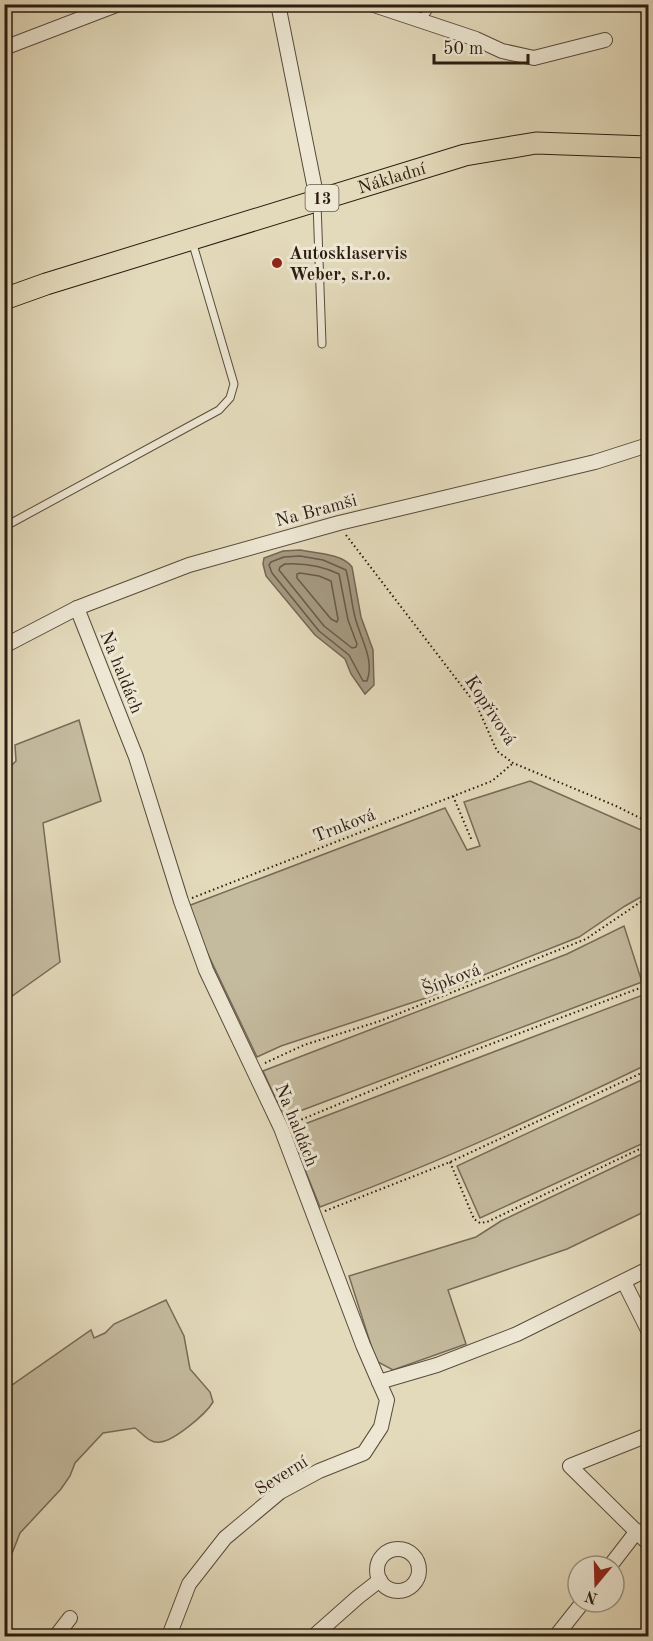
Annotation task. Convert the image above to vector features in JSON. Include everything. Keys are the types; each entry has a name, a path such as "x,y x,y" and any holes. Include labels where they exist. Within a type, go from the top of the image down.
{"main road":[{"name":"Nákladní","path":"4,299 191,238 465,155 501,147 536,143 648,147"}],"street":[{"path":"4,48 119,4"},
{"path":"278,4 316,199"},
{"path":"371,4 476,39 502,51 534,57 605,40"},
{"name":"Na Bramši","path":"4,646 77,608 189,565 339,523 595,462 648,445"},
{"name":"Na haldách","path":"77,608 136,757 181,901 206,970 281,1128 363,1345 380,1382"},
{"path":"380,1382 437,1365 517,1334 648,1269"},
{"path":"624,1282 648,1330"},
{"name":"Severní","path":"169,1636 189,1584 225,1538 280,1492 320,1471 364,1453 381,1427 387,1400 380,1382"},
{"path":"648,1435 570,1466 648,1542"},
{"path":"619,1554 637,1531"},
{"path":"314,1636 380,1580"},
{"path":"556,1636 573,1614"},
{"path":"56,1636 70,1618"}],"lane":[{"path":"420,21 433,4"},
{"path":"316,199 322,344"},
{"path":"4,527 219,410 231,398 234,384 191,238"}],"path":[{"name":"Kopřivová","path":"339,523 350,542 477,706 497,751 513,764 616,806 648,822"},
{"name":"Trnková","path":"181,901 197,897 492,781 513,764"},
{"path":"453,796 472,841"},
{"name":"Šípková","path":"254,1068 304,1046 390,1017 586,939 648,897"},
{"path":"281,1128 419,1071 648,985"},
{"path":"315,1216 450,1162 648,1070"},
{"path":"450,1162 474,1219 487,1222 648,1145"}],"shaded area":[{"path":"79,720 101,801 43,823 60,962 5,1001 5,772 16,761 15,745"},
{"path":"530,781 648,833 648,893 579,937 426,998 281,1046 257,1057 205,948 188,906 445,808 467,850 480,846 464,802"},
{"path":"624,926 642,982 284,1117 263,1071 567,954"},
{"path":"648,993 648,1064 486,1139 320,1207 289,1130"},
{"path":"648,1077 648,1141 480,1218 457,1166"},
{"path":"648,1151 648,1210 567,1249 448,1290 466,1344 393,1370 376,1361 349,1276 476,1237 501,1221"},
{"path":"166,1300 184,1336 190,1369 210,1392 213,1402 189,1426 173,1437 160,1442 146,1438 135,1428 103,1433 75,1463 61,1489 20,1533 5,1565 5,1390 91,1330 94,1338 105,1333 114,1324"}],"water":[{"path":"300,550 336,557 352,567 361,617 373,650 374,685 365,694 351,674 345,659 315,635 266,576 264,558 283,551"}],"place":[{"name":"Autosklaservis Weber, s.r.o.","path":"277,263"}]}
